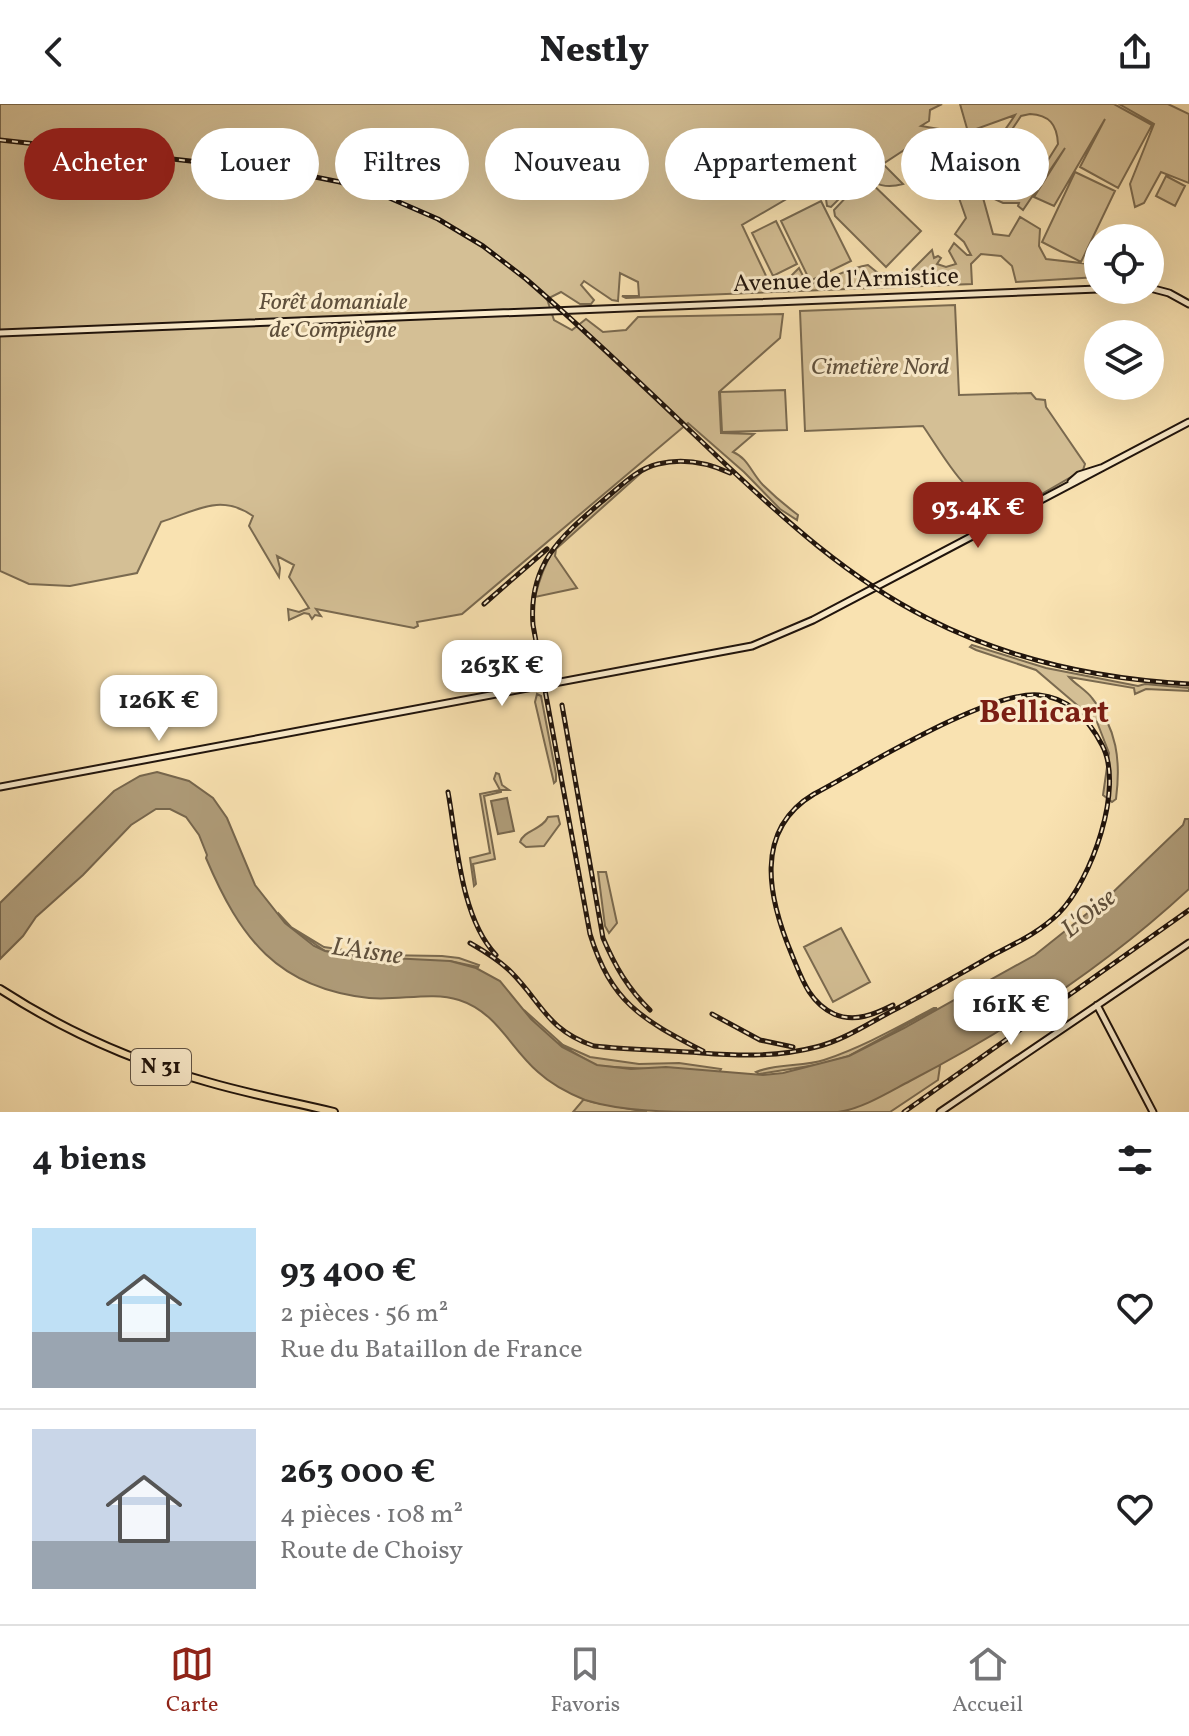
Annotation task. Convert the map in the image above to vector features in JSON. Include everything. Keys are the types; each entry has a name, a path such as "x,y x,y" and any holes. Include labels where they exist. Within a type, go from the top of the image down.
{"main road":[{"name":"Avenue de l'Armistice","path":"0,333 1084,290"},
{"path":"1164,292 1189,304"},
{"path":"0,787 752,646 786,633 1189,422"},
{"path":"940,1112 1189,943"},
{"name":"N 31","path":"0,989 96,1041 167,1069 226,1087 334,1112"},
{"path":"1097,1005 1153,1112"}],"green space":[{"name":"Forêt domaniale de Compiègne","path":"0,104 942,104 930,110 929,121 921,126 933,128 901,128 901,152 885,163 885,128 665,128 665,200 785,200 742,225 767,278 788,279 799,268 807,284 868,265 878,273 909,273 932,250 934,258 941,258 937,264 946,267 956,264 949,251 954,243 971,255 955,234 966,218 960,200 984,200 993,234 1009,236 1020,217 1040,229 1039,246 1046,259 1084,263 1084,278 1016,282 1012,266 1001,256 981,254 971,264 972,284 626,298 622,296 639,296 638,282 620,273 618,301 584,281 581,285 594,300 591,304 580,304 561,292 547,299 554,320 572,330 586,319 603,332 626,330 638,317 783,314 780,338 719,392 721,433 754,434 733,452 742,458 767,489 798,515 797,520 780,509 744,472 688,423 462,614 417,622 418,626 414,628 316,609 321,616 315,615 312,619 304,613 289,620 288,609 299,612 309,608 289,577 294,565 277,556 279,577 249,526 253,516 230,506 208,506 161,522 137,573 70,586 29,584 0,571"},
{"path":"960,104 1114,104 1152,125 1118,188 1080,167 1105,119 1054,206 1041,200 1049,200 1049,173 1065,148 1049,172 1049,158 1058,144 1051,122 1030,114 1021,116 1013,128 1006,128 1015,115 979,128 967,128"},
{"path":"1119,104 1168,104 1189,114 1189,183 1161,172 1144,203 1135,207 1130,184 1154,124"},
{"name":"Forêt domaniale de Compiègne","path":"885,166 901,182 885,185"},
{"path":"1075,172 1115,191 1099,224 1084,224 1084,256 1081,262 1042,242"},
{"path":"1166,176 1185,186 1175,206 1156,196"},
{"path":"885,196 921,231 886,267 835,216 834,210 843,200 885,200"},
{"name":"Forêt domaniale de Compiègne","path":"826,200 838,200 831,207 827,206"},
{"path":"996,200 1030,200 1023,210 1019,203"},
{"path":"821,201 851,261 810,281 781,221"},
{"path":"776,221 797,264 773,276 752,233"},
{"name":"Cimetière Nord","path":"955,305 959,395 1031,393 1036,399 1045,400 1046,407 1085,464 1083,470 1033,499 1017,491 984,492 968,487 951,468 923,426 805,431 800,311"},
{"path":"785,390 787,430 722,432 720,392"},
{"path":"642,472 556,549 555,556 577,588 535,597 545,567 559,543 594,509"},
{"path":"972,645 1046,668 1138,686 1189,688 1189,691 1146,689 1135,694 1134,688 1069,677 1092,698 1112,733 1118,771 1116,799 1112,802 1103,795 1109,753 1097,722 1036,670 976,650 970,647"},
{"path":"537,694 541,696 556,774 554,783 535,702"},
{"path":"496,773 502,785 509,790 484,796 495,859 473,864 474,886 470,858 490,853 480,794 500,790 494,779"},
{"path":"558,816 560,824 544,846 526,847 520,842 548,817"},
{"path":"598,872 606,872 617,923 609,933 605,926"},
{"path":"279,914 291,927 324,947 378,955 442,956 479,965 450,961 406,961 325,951 279,919"},
{"path":"841,928 870,982 833,1002 804,947"},
{"path":"937,1008 849,1056 822,1064 756,1072 838,1055"},
{"path":"524,1010 563,1045 590,1057 639,1064 679,1063 721,1069 719,1073 597,1066 544,1035"},
{"path":"934,1065 940,1066 938,1080 890,1112 844,1112"},
{"path":"584,1099 592,1102 647,1112 573,1112"}],"water":[{"name":"L'Oise","path":"157,772 189,781 213,798 227,818 255,885 285,923 314,946 351,956 450,961 476,968 500,981 531,1019 562,1047 597,1065 631,1069 666,1067 763,1075 849,1056 1035,955 1109,896 1183,825 1185,819 1189,819 1189,889 1091,970 1020,1018 866,1104 838,1112 631,1109 585,1100 554,1084 528,1063 483,1013 459,1000 437,996 369,998 310,983 286,970 248,935 219,887 199,835 186,817 170,809 156,809 131,825 83,875 36,917 23,936 0,959 0,903 114,791 140,776"},
{"path":"507,798 514,831 498,834 491,801"}],"railway":[{"path":"0,140 290,172 340,182 385,196 438,219 483,246 526,279 793,526 870,585 958,633 1022,656 1087,672 1189,684"},
{"path":"703,1051 662,1029 631,1006 598,957 590,934 533,625 533,603 543,567 563,538 637,474 650,466 676,461 703,464 730,473"},
{"path":"484,604 547,549"},
{"path":"470,943 511,972 555,1024 594,1046 759,1055 788,1053 827,1044 1028,937 1052,920 1071,898 1093,857 1107,808 1109,784 1108,763 1102,745 1085,719 1069,706 1039,695 1017,697 958,717 814,794 794,809 781,827 771,868 773,890 784,934 807,989 825,1009 842,1017 865,1016 893,1005"},
{"path":"562,705 603,938 623,977 650,1010"},
{"path":"448,792 467,900 484,939 496,955"},
{"path":"904,1112 1189,910"},
{"path":"712,1014 760,1040 793,1047"}],"district":[{"name":"Bellicart","path":"1044,714"}],"water label":[{"name":"L'Aisne","path":"367,952"}]}
